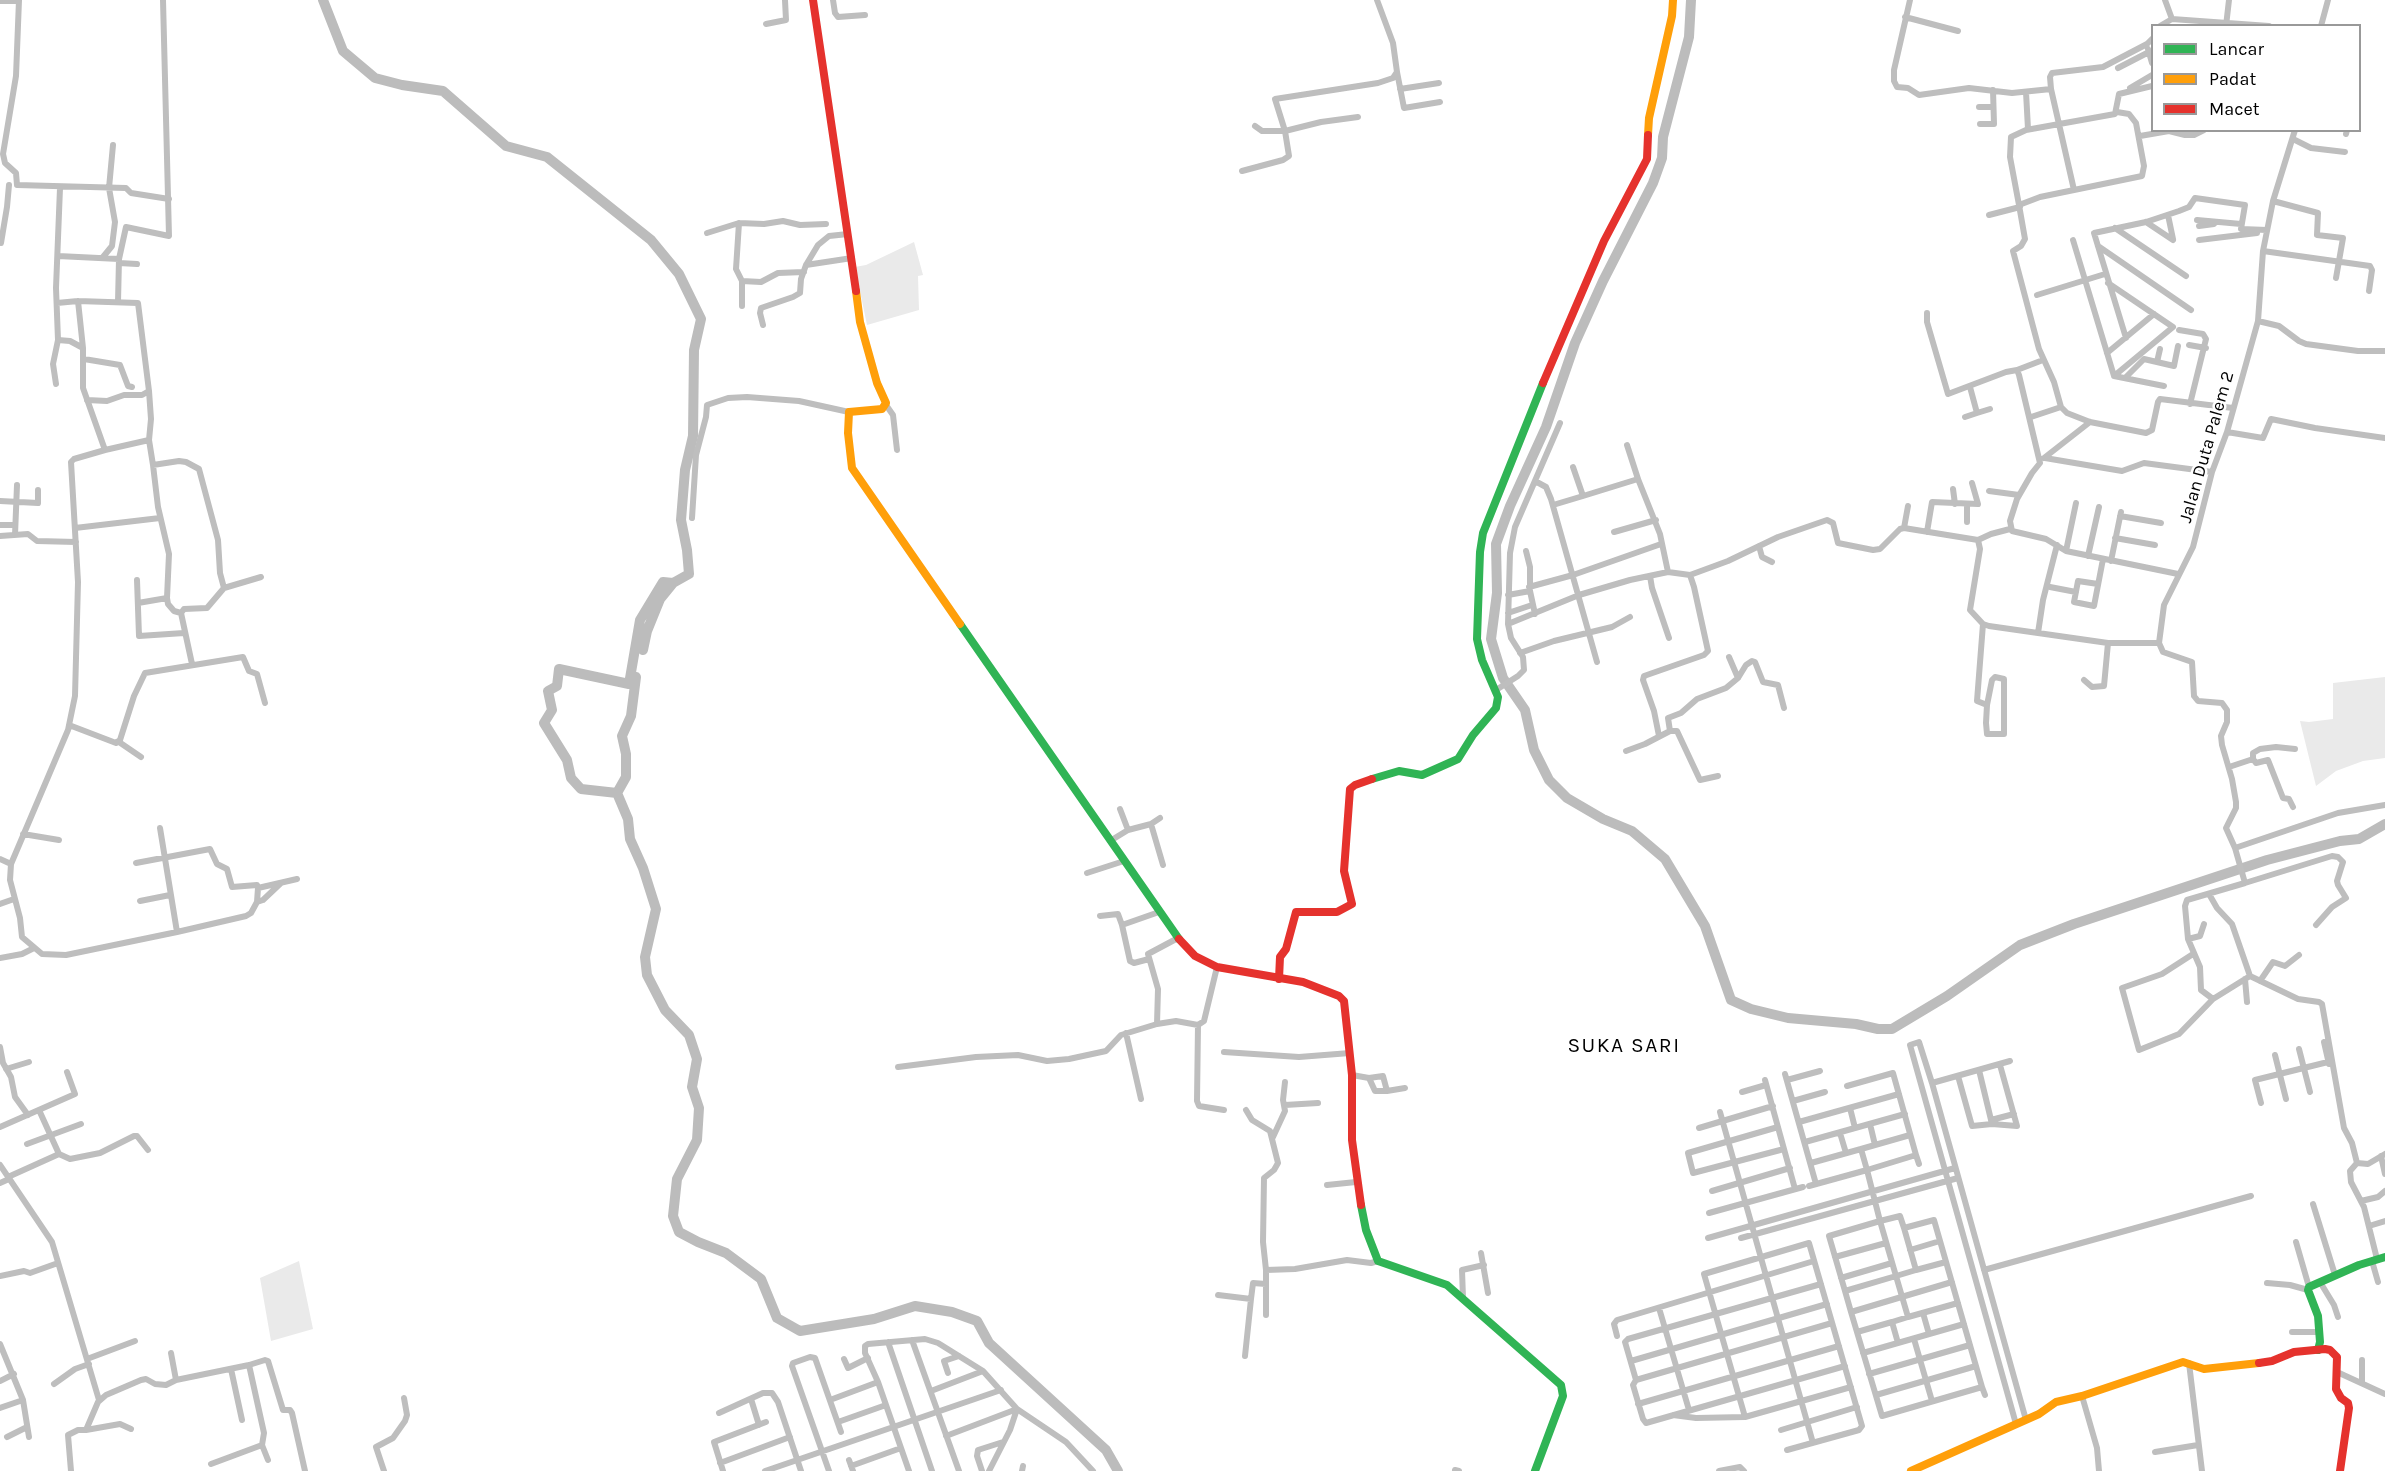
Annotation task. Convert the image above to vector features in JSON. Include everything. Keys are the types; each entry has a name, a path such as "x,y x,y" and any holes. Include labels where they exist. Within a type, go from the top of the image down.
{"street":[{"path":"118,302 119,261 126,228 169,236 163,0"},
{"path":"766,24 786,20 785,0"},
{"path":"813,0 860,322 870,360 886,405 893,415 897,450"},
{"path":"833,0 838,17 865,15"},
{"path":"1377,0 1389,28 1404,108 1440,102"},
{"path":"1279,979 1280,957 1286,949 1296,912 1337,912 1352,904 1344,871 1350,789 1353,786 1401,771 1416,776 1422,775 1458,759 1473,735 1494,714 1498,688 1482,660 1477,639 1477,606 1481,576 1480,552 1483,533 1545,378 1604,240 1644,168 1649,146 1649,118 1672,16 1673,0"},
{"path":"1910,0 1894,70 1894,81 1897,87 1908,88 1919,95 1969,88 2026,92 2051,89"},
{"path":"2165,0 2172,19"},
{"path":"2163,24 2172,19 2226,24 2229,0"},
{"path":"2322,24 2328,0"},
{"path":"0,1 19,1 16,76 8,121 2,137 3,159 16,173 17,185"},
{"path":"1905,17 1958,31"},
{"path":"2074,190 2049,77 2052,73 2103,67 2151,40"},
{"path":"2147,44 2151,59"},
{"path":"2118,68 2149,52"},
{"path":"1242,171 1288,157 1285,131 1275,99 1378,83 1392,79 1397,72"},
{"path":"2116,113 2118,94 2151,76"},
{"path":"1400,89 1439,83"},
{"path":"2125,91 2151,86"},
{"path":"1980,124 1994,124 1993,90"},
{"path":"2026,92 2028,129"},
{"path":"1979,107 1993,107"},
{"path":"1989,215 2020,206 2040,196 2142,176 2144,165 2140,136 2129,114 2116,113 2028,129 2015,134 2009,144 2010,157 2020,206 2025,239 2021,246 2013,251 2043,360 2054,382 2061,407 2067,413 2090,422 2150,432 2159,400 2233,408"},
{"path":"1256,126 1262,131 1285,131 1321,122 1358,117"},
{"path":"0,119 8,121"},
{"path":"2140,136 2161,132"},
{"path":"2171,132 2194,135 2200,132"},
{"name":"Jalan Duta Palem 2","path":"2158,643 2164,605 2193,547 2212,472 2227,432 2258,321 2263,251 2273,201 2295,132"},
{"path":"2293,139 2312,148 2345,152"},
{"path":"103,257 112,246 116,222 109,188 113,146"},
{"path":"0,185 126,189 131,193 169,200"},
{"path":"1,243 9,185"},
{"path":"56,384 54,355 58,340 56,288 60,188"},
{"path":"2126,338 2094,233 2168,215 2189,207 2195,198 2245,205 2241,229 2267,231"},
{"path":"2273,201 2319,214 2317,235 2343,238 2336,278"},
{"path":"2146,222 2173,240 2168,215"},
{"path":"706,233 740,223 764,224 783,221 800,225 821,224"},
{"path":"740,223 736,269 741,281 742,306"},
{"path":"2198,223 2241,224"},
{"path":"2115,228 2186,276"},
{"path":"2199,240 2267,231"},
{"path":"763,325 761,308 800,293 806,265 818,245 829,236 848,234"},
{"path":"2073,240 2114,376"},
{"path":"2097,246 2191,310"},
{"path":"2263,251 2371,266 2369,291"},
{"path":"58,256 103,257 137,264"},
{"path":"806,265 852,258"},
{"path":"741,281 761,282 778,273 804,272"},
{"path":"2037,295 2105,274"},
{"path":"2108,283 2173,327 2114,376"},
{"path":"57,303 78,301 138,303 152,419 149,440 160,518 169,554 167,598 171,606 181,613 192,664"},
{"path":"78,301 84,359 83,388 105,450"},
{"path":"1927,313 1927,322 1946,393 1950,395 2043,360"},
{"path":"2107,353 2154,314"},
{"path":"2258,321 2279,326 2298,341 2306,344 2358,351 2385,351"},
{"path":"2180,330 2203,334 2206,337 2206,348 2190,404"},
{"path":"58,340 70,341 83,348"},
{"path":"2189,345 2206,348"},
{"path":"2125,378 2144,359 2174,366 2178,346"},
{"path":"2157,362 2160,349"},
{"path":"84,359 120,365 128,386 132,387"},
{"path":"2017,370 2042,458 2040,465 2032,472 2019,495 2010,521 2010,529 2014,533 2046,539 2066,550 2088,556 2178,574"},
{"path":"2114,376 2164,386"},
{"path":"1970,387 1977,413"},
{"path":"87,400 107,400 124,395 142,395 149,391"},
{"path":"692,518 696,455 707,405 728,398 766,398 819,404 849,412 882,409 886,405"},
{"path":"2031,417 2061,407"},
{"path":"1965,417 1990,409"},
{"path":"849,412 848,432 854,471 1178,938 1201,960 1217,966 1303,982 1342,998 1346,1007 1352,1075 1352,1140 1356,1182 1366,1230 1378,1261"},
{"path":"2227,432 2263,438 2271,419 2385,438"},
{"path":"2042,458 2090,422"},
{"path":"1498,688 1524,670 1524,661 1511,638 1508,624 1510,553 1513,535 1560,423"},
{"path":"149,440 105,450 74,459 71,462 76,542 77,680 69,725 11,864 10,880 20,918 22,937 45,954 66,955 177,932 246,916 251,913 256,902 258,888"},
{"path":"1627,445 1638,479 1656,520 1668,572"},
{"path":"2042,458 2122,471 2144,463 2212,472"},
{"path":"153,465 179,461 199,469 218,540 220,573 224,588"},
{"path":"1574,467 1582,496"},
{"path":"1553,505 1638,479"},
{"path":"1535,481 1546,487 1553,505 1597,662"},
{"path":"1927,532 1932,502 1978,504 1972,483"},
{"path":"15,535 17,485"},
{"path":"0,501 38,503 38,489"},
{"path":"1953,489 1956,504"},
{"path":"1989,491 2019,495"},
{"path":"1935,493 1937,502"},
{"path":"2066,550 2076,502"},
{"path":"1967,504 1967,522"},
{"path":"1904,528 1908,506"},
{"path":"2088,556 2099,507"},
{"path":"2111,561 2120,514 2161,523"},
{"path":"75,528 160,518"},
{"path":"1614,532 1656,520"},
{"path":"1508,624 1579,595 1668,572 1690,575 1830,520 1840,544 1878,550 1900,529 1904,528 1978,540 2010,529"},
{"path":"0,525 15,525"},
{"path":"0,536 28,534 37,541 76,542"},
{"path":"2115,538 2155,545"},
{"path":"1978,540 1980,549 1970,609 1983,624 2108,643 2158,643 2163,652 2192,662 2196,699 2200,702 2225,705 2227,722 2221,736 2236,808 2226,828 2235,848 2244,880"},
{"path":"1508,595 1661,544"},
{"path":"2038,633 2043,600 2057,545"},
{"path":"1759,546 1762,557 1772,562"},
{"path":"1526,551 1530,567 1529,589 1535,614"},
{"path":"2098,584 2078,581 2074,602 2094,606 2103,559"},
{"path":"1659,736 1654,711 1643,680 1644,676 1708,651 1690,575"},
{"path":"1650,576 1669,638"},
{"path":"181,613 184,609 207,608 224,588 261,577"},
{"path":"138,580 139,636 184,633"},
{"path":"2050,587 2076,591"},
{"path":"138,603 167,598"},
{"path":"1508,614 1532,605"},
{"path":"1520,653 1612,627 1630,617"},
{"path":"1983,624 1977,700 1987,705"},
{"path":"2084,680 2092,687 2104,686 2108,643"},
{"path":"119,742 143,675 148,672 243,657 249,671 257,674 265,703"},
{"path":"1729,657 1738,678"},
{"path":"1670,731 1668,718 1681,713 1697,699 1721,691 1738,678 1748,663 1755,661 1763,682 1777,685 1784,708"},
{"path":"1995,677 2004,679 2004,734 1987,733 1987,705 1992,680 1995,677"},
{"path":"69,725 116,743 119,742 141,757"},
{"path":"1626,751 1670,731 1677,731 1700,780 1718,776"},
{"path":"2293,807 2289,799 2283,798 2268,760 2256,763 2253,753 2260,749 2276,747 2295,749"},
{"path":"2229,767 2253,759"},
{"path":"2235,848 2338,813 2385,805"},
{"path":"1120,810 1128,830"},
{"path":"1110,841 1128,830 1151,824 1160,818"},
{"path":"1151,824 1163,865"},
{"path":"160,828 177,932"},
{"path":"23,834 59,840"},
{"path":"136,863 210,849 217,864 227,869 232,886 257,885 258,888"},
{"path":"2213,999 2201,990 2200,967 2188,939 2185,911 2187,900 2244,880 2338,857 2343,862 2337,885 2346,898 2332,907 2316,925"},
{"path":"0,859 11,864"},
{"path":"1087,873 1124,861"},
{"path":"258,888 297,879"},
{"path":"256,902 263,900 282,882"},
{"path":"2209,894 2217,908 2232,924 2248,977 2247,1002"},
{"path":"140,901 170,895"},
{"path":"0,904 14,899"},
{"path":"1122,925 1159,912"},
{"path":"1100,916 1118,914 1132,963 1149,959"},
{"path":"2188,939 2200,936 2204,924"},
{"path":"1157,1024 1158,990 1149,952 1178,938"},
{"path":"0,958 22,954 34,948"},
{"path":"2193,954 2162,974 2122,989 2139,1050 2179,1034 2213,999 2248,977"},
{"path":"2260,981 2273,962 2284,966 2299,955"},
{"path":"898,1067 975,1057 1018,1055 1047,1061 1076,1058 1106,1051 1118,1037 1157,1024 1176,1022 1198,1025 1204,1020 1217,966"},
{"path":"2248,977 2298,999 2321,1003 2335,1088"},
{"path":"1198,1025 1198,1104 1199,1107 1224,1110"},
{"path":"1126,1033 1141,1099"},
{"path":"2016,1424 1910,1045 1919,1042 2026,1420"},
{"path":"2324,1042 2344,1128 2352,1143 2357,1163"},
{"path":"0,1047 3,1066 15,1096 28,1115"},
{"path":"2299,1049 2310,1092"},
{"path":"1224,1052 1306,1057 1350,1053"},
{"path":"2275,1055 2286,1099"},
{"path":"1932,1083 2010,1061"},
{"path":"3,1066 29,1062"},
{"path":"2261,1103 2255,1080 2330,1062"},
{"path":"1992,1122 2017,1126 2000,1065"},
{"path":"1979,1070 1992,1122"},
{"path":"1809,1186 1811,1163 1786,1077 1820,1071"},
{"path":"0,1127 75,1094 67,1072"},
{"path":"1847,1086 1893,1072 1919,1164"},
{"path":"1352,1075 1369,1078 1383,1076 1387,1091"},
{"path":"1958,1076 1972,1126 2014,1114"},
{"path":"1369,1078 1375,1091 1405,1088"},
{"path":"1273,1137 1283,1119 1285,1082"},
{"path":"1742,1092 1766,1083 1795,1189"},
{"path":"1793,1101 1825,1092"},
{"path":"1799,1122 1899,1094"},
{"path":"1285,1105 1318,1103"},
{"path":"1699,1128 1773,1106"},
{"path":"1850,1108 1855,1128"},
{"path":"39,1110 59,1154 70,1160 100,1153 136,1136 148,1150"},
{"path":"1246,1110 1252,1120 1268,1129 1273,1137 1279,1164 1264,1178 1263,1242 1266,1270 1266,1315"},
{"path":"1720,1112 1813,1443"},
{"path":"1805,1142 1905,1114"},
{"path":"27,1144 81,1124"},
{"path":"1870,1124 1875,1145"},
{"path":"1778,1127 1688,1153 1693,1173 1784,1149"},
{"path":"1840,1133 1846,1153"},
{"path":"1811,1163 1910,1135"},
{"path":"1861,1149 1908,1317"},
{"path":"0,1183 59,1154"},
{"path":"1709,1213 1916,1155"},
{"path":"2357,1163 2368,1164 2383,1155 2385,1174"},
{"path":"2357,1163 2349,1174 2361,1201 2378,1259 2378,1282"},
{"path":"0,1165 51,1240 99,1400 87,1430"},
{"path":"1712,1191 1790,1168"},
{"path":"1708,1239 1955,1168"},
{"path":"1741,1238 1958,1178"},
{"path":"1327,1185 1356,1182"},
{"path":"2361,1201 2378,1197 2385,1191"},
{"path":"1975,1279 1985,1273 2251,1196"},
{"path":"2313,1204 2335,1275"},
{"path":"1916,1270 1900,1215 1829,1236 1882,1416 1982,1387"},
{"path":"1904,1228 1934,1220 1985,1395"},
{"path":"2369,1226 2385,1221"},
{"path":"1910,1250 1940,1241"},
{"path":"1745,1417 1704,1274 1806,1242 1809,1243 1862,1429 1787,1450"},
{"path":"2296,1242 2318,1316 2320,1342 2318,1350"},
{"path":"1835,1257 1886,1243"},
{"path":"1481,1253 1488,1293"},
{"path":"2267,1282 2309,1289 2335,1275 2378,1259"},
{"path":"1266,1270 1295,1269 1347,1260 1371,1263 1378,1261 1446,1285 1545,1370 1562,1388 1563,1396 1535,1471"},
{"path":"1617,1336 1614,1324 1617,1320 1814,1261"},
{"path":"1845,1291 1946,1262"},
{"path":"0,1276 24,1271 30,1273 58,1263"},
{"path":"1841,1278 1892,1263"},
{"path":"1463,1298 1462,1270 1484,1265"},
{"path":"1851,1312 1952,1282"},
{"path":"2320,1282 2334,1305 2338,1317"},
{"path":"1245,1356 1253,1283 1266,1284"},
{"path":"1636,1380 1626,1340 1821,1284"},
{"path":"1218,1295 1251,1299"},
{"path":"1857,1332 1958,1303"},
{"path":"1630,1361 1827,1304"},
{"path":"1659,1308 1689,1410"},
{"path":"1923,1313 1929,1334"},
{"path":"1892,1322 1898,1343"},
{"path":"1832,1323 1784,1339 1636,1380 1633,1385 1638,1404 1646,1423 1845,1366"},
{"path":"1863,1353 1964,1324"},
{"path":"2292,1332 2318,1332"},
{"path":"1914,1339 1932,1401"},
{"path":"912,1340 958,1471"},
{"path":"909,1471 878,1382 865,1353 866,1344 933,1340 983,1371 1017,1409 1066,1442 1093,1471"},
{"path":"54,1384 88,1361 135,1341"},
{"path":"888,1342 932,1471"},
{"path":"1869,1374 1970,1345"},
{"path":"1638,1404 1839,1346"},
{"path":"1,1349 14,1374 23,1400 29,1437"},
{"path":"1911,1471 2039,1414 2056,1402 2082,1396 2183,1362 2204,1369 2222,1368 2272,1361 2294,1353 2318,1350 2330,1350 2335,1355 2336,1389 2341,1398 2348,1403 2349,1408 2340,1471"},
{"path":"171,1353 176,1380"},
{"path":"948,1373 944,1361 959,1356"},
{"path":"829,1471 792,1364 814,1357 841,1432"},
{"path":"844,1359 848,1368 868,1358"},
{"path":"2362,1360 2362,1382"},
{"path":"99,1400 141,1380 164,1385 176,1380 268,1361 282,1410 290,1410 293,1414 305,1471"},
{"path":"2189,1363 2202,1471"},
{"path":"249,1365 264,1433 262,1445 268,1460"},
{"path":"1875,1395 1976,1365"},
{"path":"231,1369 242,1420"},
{"path":"931,1391 983,1371"},
{"path":"2337,1372 2385,1394"},
{"path":"0,1381 14,1374"},
{"path":"830,1400 878,1382"},
{"path":"1672,1415 1696,1418 1745,1417 1851,1387"},
{"path":"765,1471 1001,1390"},
{"path":"719,1413 763,1393 772,1393 778,1402 801,1471"},
{"path":"2082,1396 2097,1448 2099,1471"},
{"path":"384,1471 376,1447 393,1438 406,1420 404,1398"},
{"path":"723,1471 714,1444 716,1440 763,1423 751,1399"},
{"path":"0,1408 23,1400"},
{"path":"838,1422 886,1405"},
{"path":"1781,1430 1857,1407"},
{"path":"946,1436 1017,1409"},
{"path":"989,1471 1012,1426 1017,1409"},
{"path":"71,1471 68,1435 78,1430 120,1424 130,1429"},
{"path":"7,1437 27,1427"},
{"path":"720,1463 790,1437"},
{"path":"982,1471 977,1456 978,1450 1003,1442"},
{"path":"211,1464 262,1445"},
{"path":"2155,1452 2198,1445"},
{"path":"851,1466 901,1448"},
{"path":"1719,1471 1740,1467 1744,1471"}],"shaded area":[{"path":"914,242 923,275 918,276 919,310 867,325 855,267 866,265"},
{"path":"2385,677 2385,758 2363,761 2336,771 2316,786 2300,721 2333,719 2333,683"},
{"path":"299,1261 313,1329 271,1341 260,1278"}],"waterway":[{"path":"323,0 343,51 375,78 402,85 443,91 506,146 547,157 651,240 679,274 701,319 694,350 693,436 685,470 681,520 689,574 673,583 663,582 640,620 629,684 559,669 557,686 548,691 552,710 544,723 567,760 571,778 581,789 617,793 628,819 630,839 643,868 656,909 645,957 647,975 665,1010 689,1035 697,1059 692,1087 699,1108 697,1140 677,1179 673,1216 679,1232 726,1253 761,1279 777,1318 800,1331 874,1319 915,1306 952,1312 977,1321 989,1343 1106,1450 1118,1471"},
{"path":"1691,0 1689,37 1663,137 1662,158 1653,183 1603,281 1575,343 1546,427 1510,506 1496,544 1497,593 1491,639 1503,678 1525,710 1534,750 1549,780 1567,798 1603,819 1632,831 1665,859 1705,926 1731,1000 1751,1009 1788,1018 1892,1029 1947,996 2020,945 2074,924 2267,860 2340,841 2359,839 2385,824"},
{"path":"643,650 647,631 660,599 673,583"},
{"path":"617,793 626,777 626,754 622,736 631,716 636,677"}],"traffic: fast":[{"path":"1372,779 1399,771 1422,775 1458,759 1473,735 1496,708 1498,697 1482,660 1477,639 1480,552 1483,533 1543,383"},
{"path":"960,624 1179,939"},
{"path":"1361,1205 1366,1230 1378,1261 1447,1285 1561,1385 1563,1396 1535,1471"},
{"path":"2318,1350 2320,1342 2318,1316 2308,1290 2309,1287 2359,1265 2385,1257"}],"traffic: slow":[{"path":"1648,135 1649,118 1672,16 1673,0"},
{"path":"856,291 860,322 877,383 886,403 882,409 849,412 848,433 852,468 960,624"},
{"path":"1911,1471 2039,1414 2056,1402 2082,1396 2183,1362 2204,1369 2259,1363"}],"traffic: jam":[{"path":"813,0 856,291"},
{"path":"1543,383 1604,241 1647,159 1648,135"},
{"path":"1279,979 1280,957 1286,949 1296,912 1337,912 1352,904 1344,871 1350,789 1372,779"},
{"path":"1179,939 1195,956 1217,967 1303,982 1339,996 1344,1001 1352,1075 1352,1140 1361,1205"},
{"path":"2259,1363 2272,1361 2294,1352 2325,1349 2330,1350 2337,1357 2336,1389 2341,1398 2348,1403 2349,1408 2340,1471"}],"district":[{"name":"SUKA SARI","path":"1624,1046"}]}
